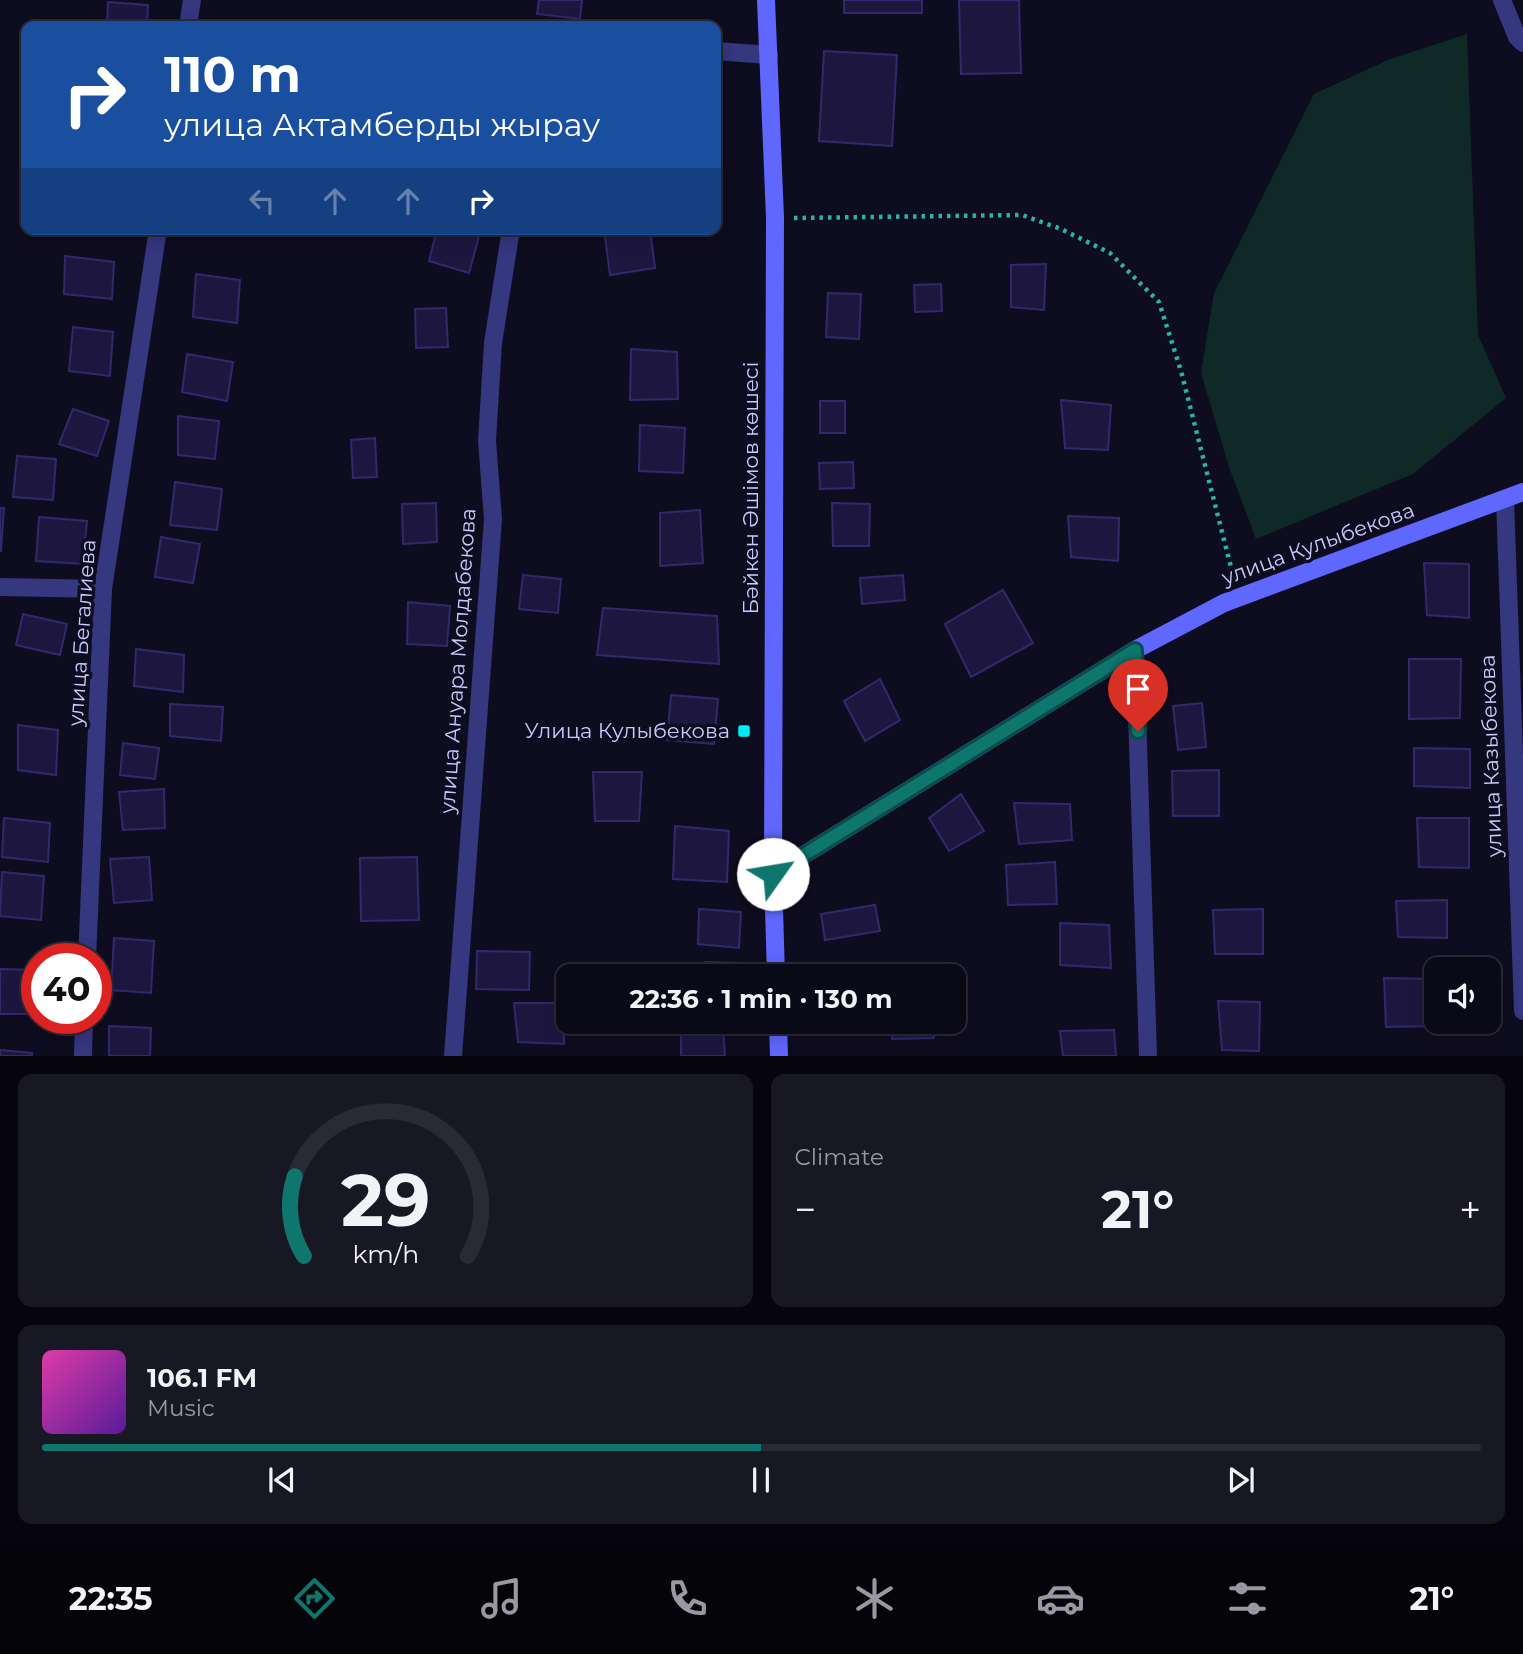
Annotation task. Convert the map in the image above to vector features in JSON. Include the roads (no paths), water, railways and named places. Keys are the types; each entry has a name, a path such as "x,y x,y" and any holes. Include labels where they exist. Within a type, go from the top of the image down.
{"main road":[{"name":"Бәйкен Әшімов көшесі","path":"766,0 775,218 773,874 776,964"},
{"name":"улица Кулыбекова","path":"773,874 1135,650 1238,597 1523,492"},
{"path":"778,1034 779,1055"}],"street":[{"path":"189,21 192,0"},
{"path":"1502,0 1517,37 1523,43"},
{"path":"721,51 769,55"},
{"name":"улица Бегалиева","path":"88,943 103,589 157,235"},
{"name":"улица Ануара Молдабекова","path":"453,1055 493,519 487,442 493,342 510,235"},
{"name":"улица Казыбекова","path":"1505,499 1523,1011"},
{"path":"0,587 103,589"},
{"path":"1135,650 1149,1055"},
{"path":"83,1055 84,1034"}],"place":[{"name":"Улица Кулыбекова","path":"744,731"}]}
